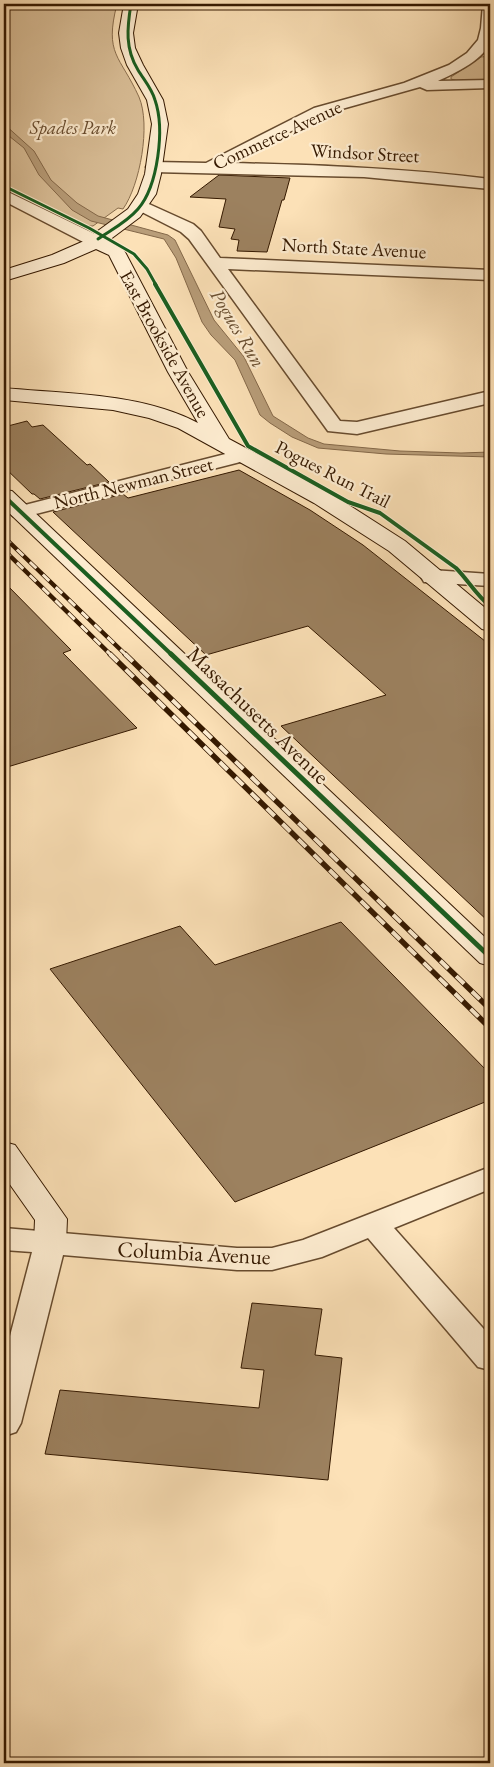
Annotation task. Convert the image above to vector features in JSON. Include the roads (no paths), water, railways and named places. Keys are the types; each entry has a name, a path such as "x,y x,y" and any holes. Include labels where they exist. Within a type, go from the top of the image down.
{"street":[{"path":"4,276 67,256 95,241 137,209 150,187 160,124 155,100 135,65 128,48 126,33 131,4"},
{"path":"399,89 432,78 457,66 475,53 488,39 490,5 486,4"},
{"path":"399,89 490,84"},
{"name":"Commerce Avenue","path":"154,167 208,168 320,110 359,98 399,89"},
{"name":"Windsor Street","path":"208,168 374,172 490,184"},
{"name":"East Brookside Avenue","path":"4,194 116,252 178,372 219,440"},
{"path":"137,209 192,232 217,263 330,422 336,427 361,427 490,397"},
{"name":"North State Avenue","path":"217,263 490,275"},
{"name":"East Brookside Avenue","path":"4,394 74,399 134,408 155,412 186,424 219,440 322,498 397,546 490,624"},
{"name":"North Newman Street","path":"12,504 245,455"},
{"name":"Massachusetts Avenue","path":"12,504 490,957"},
{"path":"432,577 490,580"},
{"path":"4,1153 50,1219 50,1243 4,1423"},
{"name":"Columbia Avenue","path":"4,1239 258,1260 285,1257 490,1177"},
{"path":"373,1224 490,1358"}],"railway":[{"path":"4,537 126,655"},
{"path":"4,550 111,655"},
{"path":"110,654 490,1028"},
{"path":"125,654 490,1009"}],"park label":[{"name":"Spades Park","path":"73,127"}],"water label":[{"name":"Pogues Run","path":"238,328"}]}
